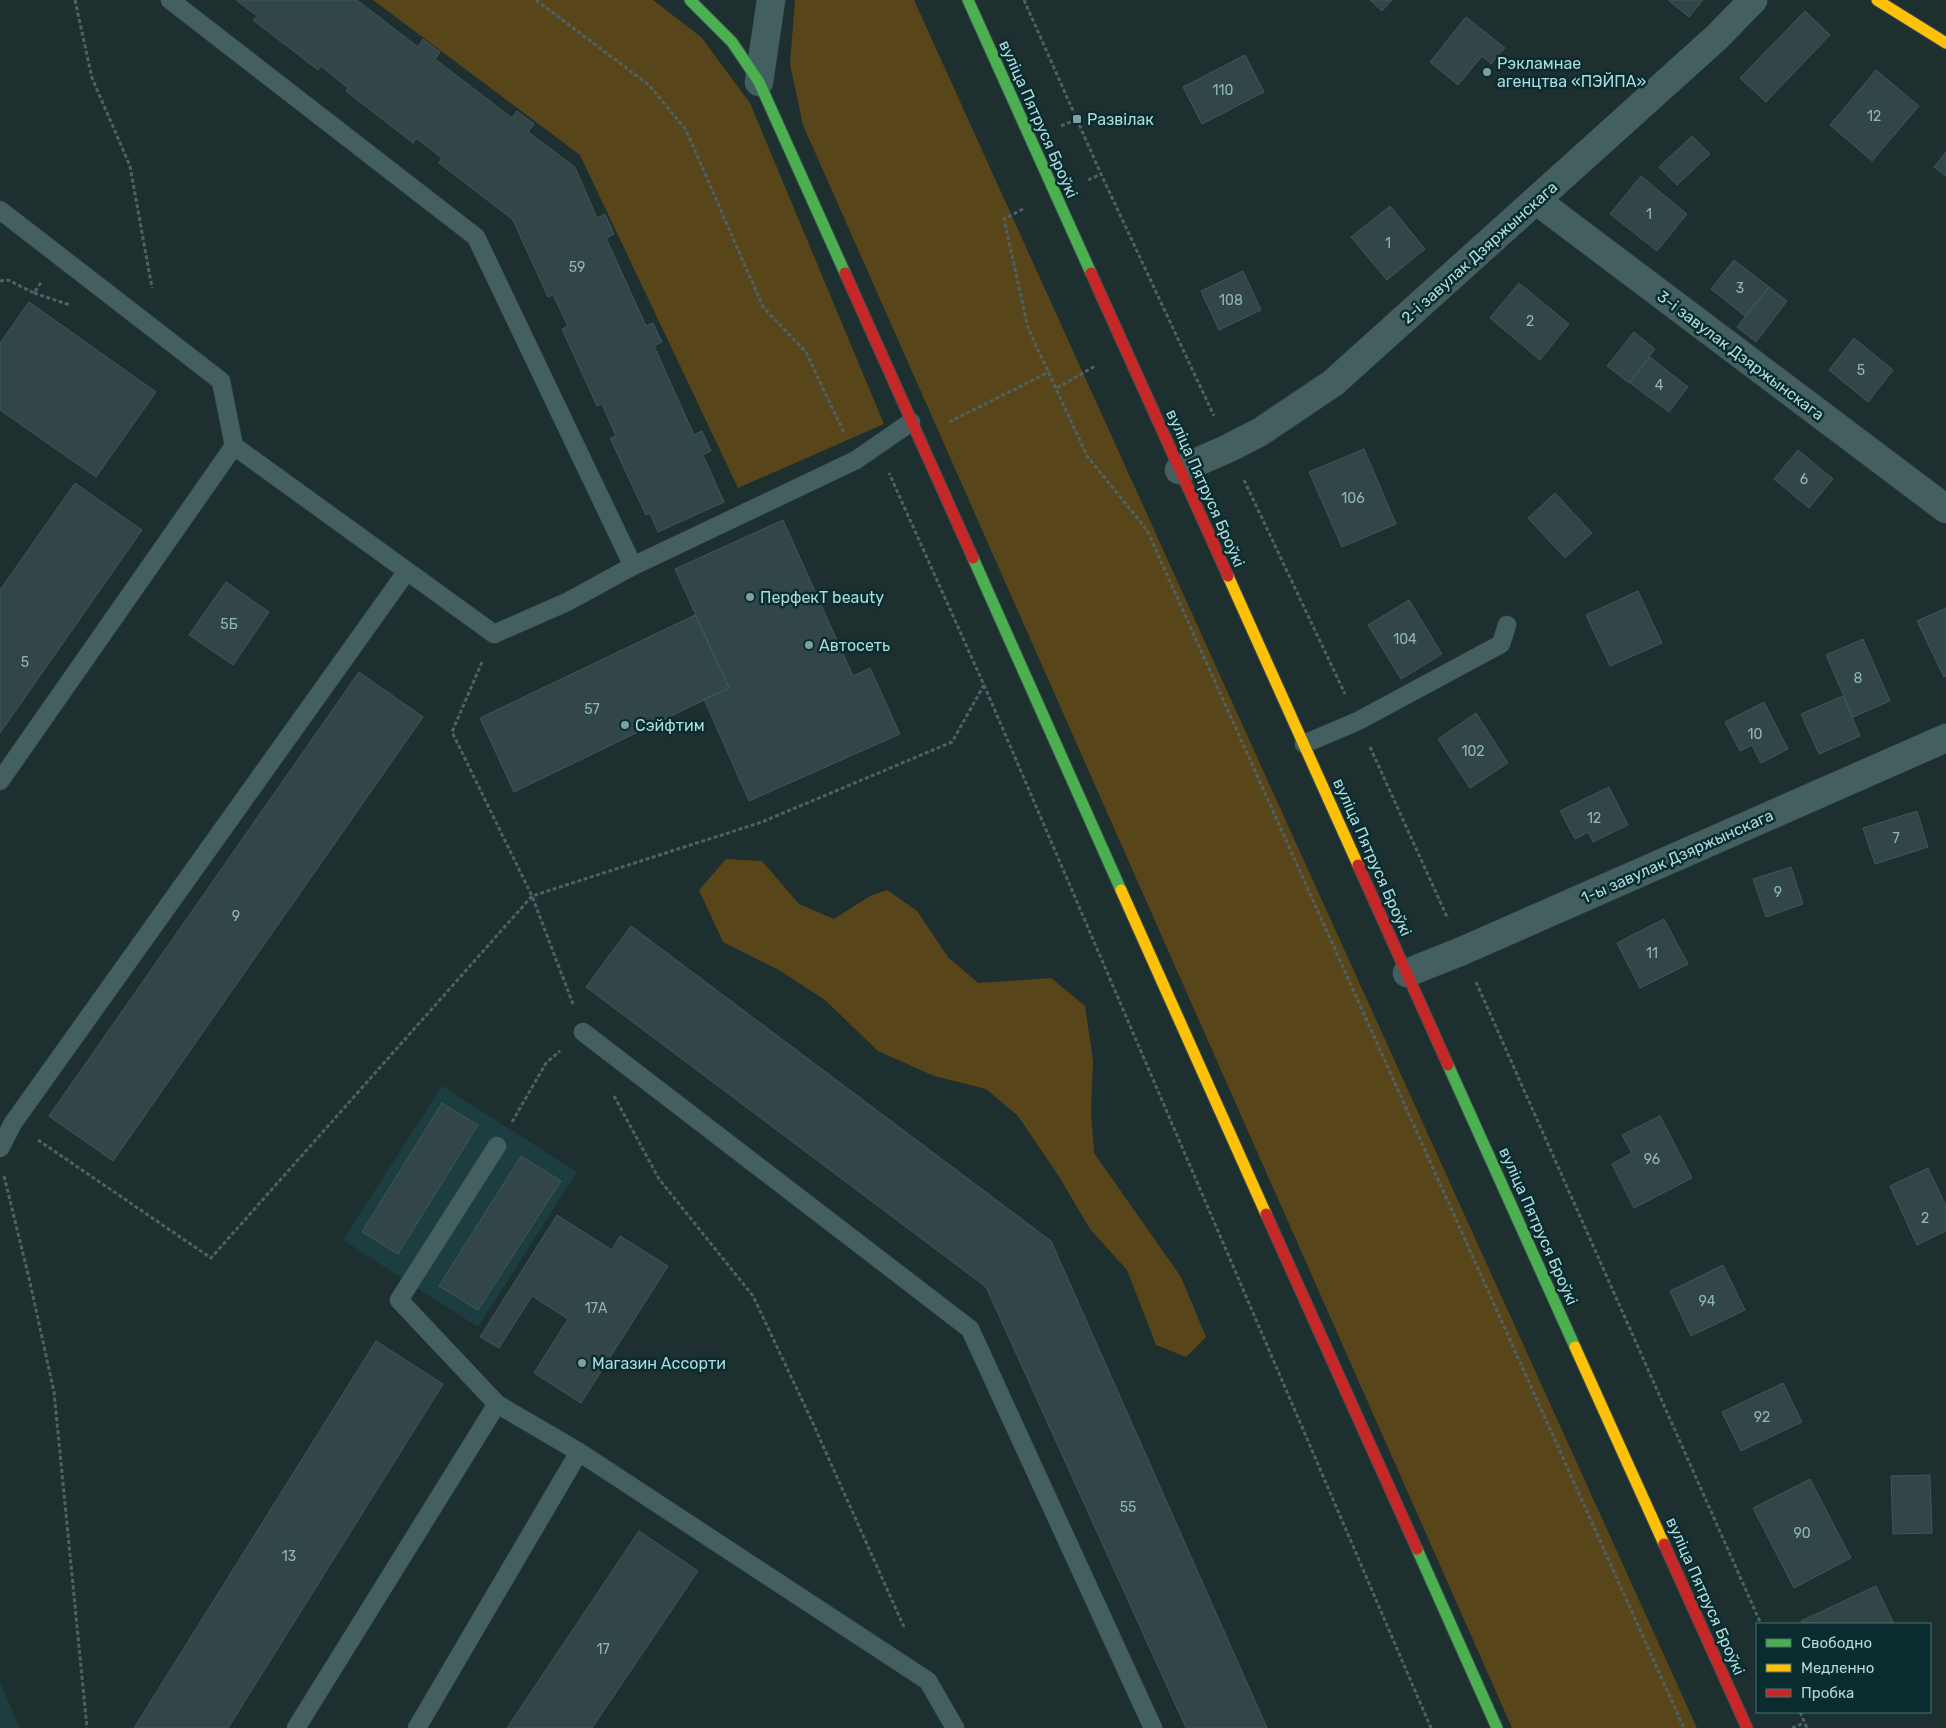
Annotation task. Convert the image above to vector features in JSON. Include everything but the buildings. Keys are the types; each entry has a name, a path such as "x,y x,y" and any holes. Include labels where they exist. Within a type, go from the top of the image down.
{"street":[{"path":"690,0 732,42 759,82 1497,1728"},
{"path":"759,82 771,0"},
{"name":"вуліца Пятруся Броўкі","path":"968,0 1747,1728"},
{"name":"2-і завулак Дзяржынскага","path":"1179,470 1260,432 1333,383 1710,43 1753,0"},
{"path":"1877,0 1946,44"},
{"name":"3-і завулак Дзяржынскага","path":"1536,201 1946,509"},
{"name":"1-ы завулак Дзяржынскага","path":"1407,972 1462,950 1946,738"}],"lane":[{"path":"170,0 476,236 633,566"},
{"path":"0,210 220,381 234,446 494,634 568,602 633,566 856,460 914,430"},
{"path":"0,781 234,446"},
{"path":"0,1148 13,1123 407,571"},
{"path":"1304,744 1358,722 1500,644 1507,625"},
{"path":"583,1032 970,1329 1153,1728"},
{"path":"498,1146 399,1300 498,1404 579,1452 928,1680 955,1728"},
{"path":"296,1728 498,1404"},
{"path":"416,1728 579,1452"}],"path":[{"path":"76,0 92,78 130,166 161,334"},
{"path":"536,0 649,85 686,130 763,307 806,352 856,460 880,455 984,685 1431,1728"},
{"path":"1024,0 1101,174 1358,722 1462,950 1761,1623"},
{"path":"1101,174 1004,219 1028,328 1087,456 1147,530 1684,1728"},
{"path":"0,281 8,280 34,293 60,256"},
{"path":"1056,388 1125,350"},
{"path":"914,430 1049,372"},
{"path":"494,634 452,732 532,896 583,1032 546,1063 498,1146"},
{"path":"13,1123 211,1258 532,896 762,822 952,742 984,685"},
{"path":"610,1088 659,1179 753,1296 815,1428 928,1680"},
{"path":"2,1170 29,1278 54,1392 88,1728"},
{"path":"1800,1713 1807,1728"},
{"path":"1792,1728 1804,1723"}],"shaded area":[{"path":"373,0 653,0 701,37 750,103 884,424 738,488 580,155"},
{"path":"795,0 914,0 1697,1728 1512,1728 803,125 790,64"},
{"path":"726,859 762,861 799,904 834,919 870,896 887,890 917,911 948,957 978,983 1051,978 1085,1006 1093,1061 1091,1112 1094,1153 1181,1277 1206,1337 1186,1357 1156,1345 1127,1270 1090,1229 1058,1175 1018,1116 986,1089 934,1076 878,1051 825,1000 779,970 723,942 699,890"},
{"path":"442,1086 577,1172 478,1327 343,1240"},
{"path":"0,1683 20,1728 0,1728"}],"traffic: fast":[{"path":"690,0 732,42 759,82 845,273"},
{"path":"968,0 1091,273"},
{"path":"973,558 1121,890"},
{"path":"1448,1065 1575,1347"},
{"path":"1417,1549 1497,1728"}],"traffic: slow":[{"path":"1877,0 1946,43"},
{"path":"1228,576 1358,865"},
{"path":"1121,890 1266,1214"},
{"path":"1575,1347 1664,1544"}],"traffic: jam":[{"path":"845,273 973,558"},
{"path":"1091,273 1228,576"},
{"path":"1358,865 1448,1065"},
{"path":"1266,1214 1417,1549"},
{"path":"1664,1544 1747,1728"}],"place":[{"name":"Рэкламнае агенцтва «ПЭЙПА»","path":"1487,72"},
{"name":"Развілак","path":"1077,119"},
{"name":"ПерфекТ beauty","path":"750,597"},
{"name":"Автосеть","path":"809,645"},
{"name":"Сэйфтим","path":"625,725"},
{"name":"Магазин Ассорти","path":"582,1363"}]}
